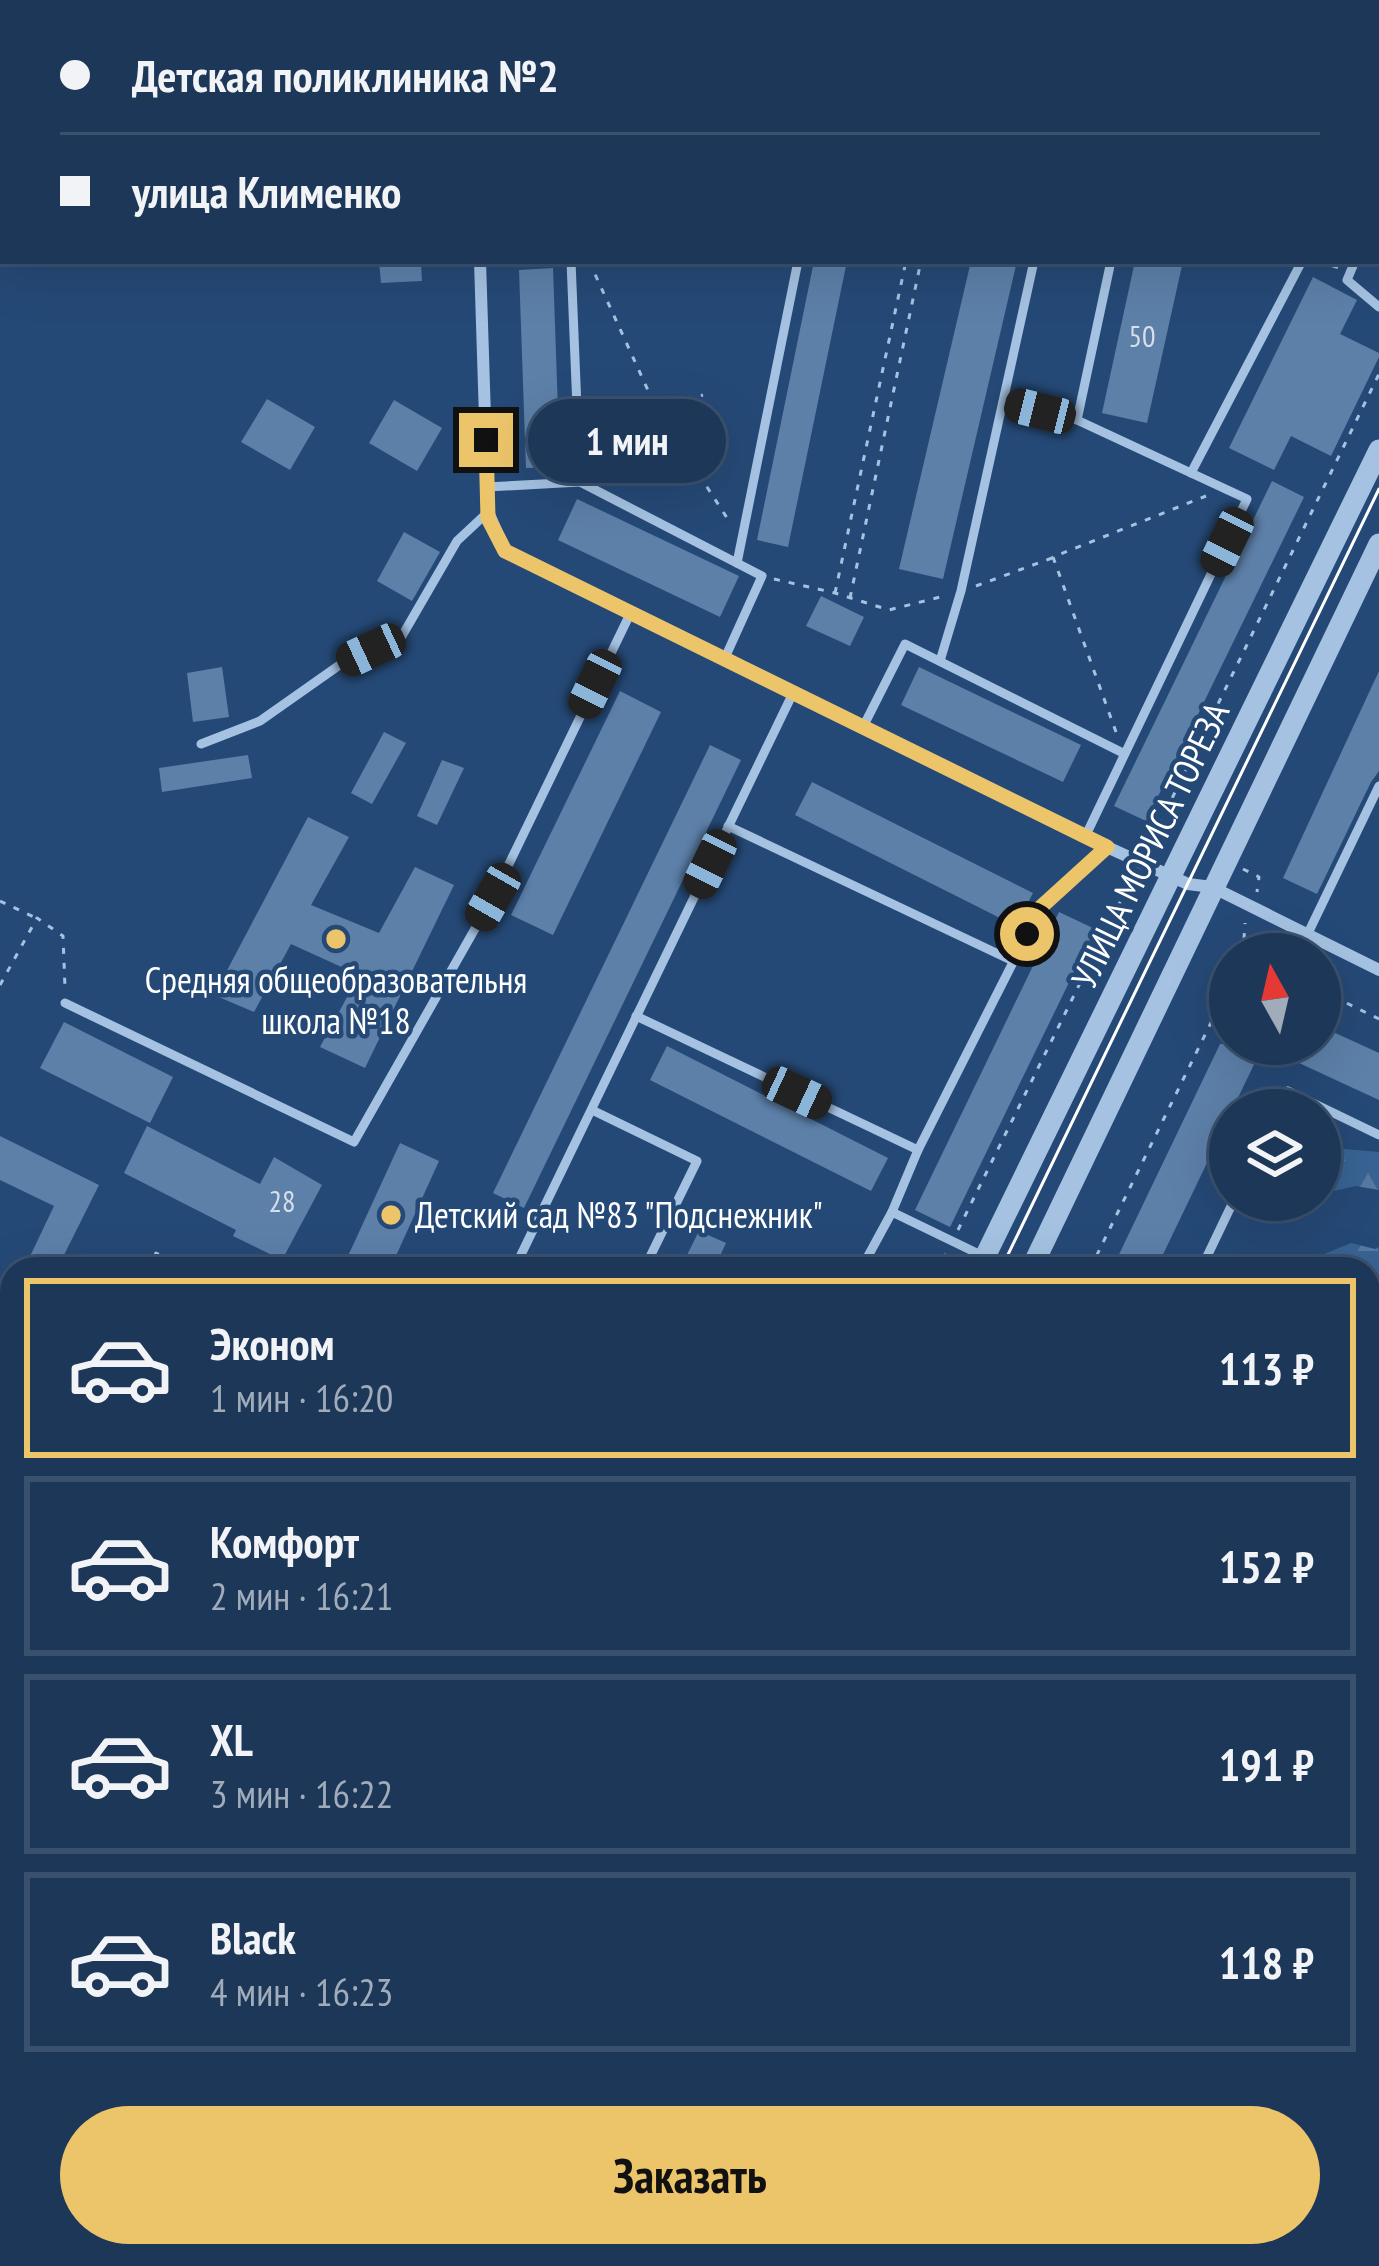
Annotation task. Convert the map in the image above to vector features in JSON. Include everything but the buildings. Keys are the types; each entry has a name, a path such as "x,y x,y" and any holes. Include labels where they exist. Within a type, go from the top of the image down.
{"street":[{"path":"480,264 488,512 505,551 1107,847 1188,884 1212,887 1305,933"},
{"name":"УЛИЦА МОРИСА ТОРЕЗА","path":"985,1257 1379,450"},
{"name":"УЛИЦА МОРИСА ТОРЕЗА","path":"1037,1257 1379,544"},
{"path":"1341,951 1379,970"}],"lane":[{"path":"571,264 580,482"},
{"path":"737,563 797,264"},
{"path":"940,661 962,591 1033,264"},
{"path":"1077,420 1110,264"},
{"path":"1191,473 1300,264"},
{"path":"1353,266 1347,280 1379,307"},
{"path":"1003,402 1077,420 1247,499 1086,835"},
{"path":"487,487 580,482 762,576 724,660"},
{"path":"201,744 260,721 341,664 402,636 457,541 488,512"},
{"path":"65,1003 354,1142 493,897 631,612"},
{"path":"863,727 905,644 1124,753"},
{"path":"520,1257 793,693"},
{"path":"1307,933 1379,786"},
{"path":"728,826 1013,961"},
{"path":"868,1257 1041,907 1107,847"},
{"path":"636,1016 917,1150"},
{"path":"592,1110 697,1161 650,1257"},
{"path":"1341,1117 1379,1135"},
{"path":"892,1212 974,1257"},
{"path":"1207,1257 1224,1221"}],"path":[{"path":"590,264 657,410 742,541"},
{"path":"835,592 905,264"},
{"path":"850,598 920,264"},
{"path":"1159,826 1379,374"},
{"path":"580,482 657,410 703,395"},
{"path":"762,576 889,610 962,591 1225,489"},
{"path":"1053,557 1124,753"},
{"path":"945,1257 1140,862"},
{"path":"0,901 63,936 65,1003"},
{"path":"0,985 37,918"},
{"path":"1341,1000 1379,1019"},
{"path":"1096,1257 1209,1027"}],"green space":[{"path":"1341,1149 1379,1152 1379,1190 1341,1189"},
{"path":"1351,1243 1379,1247 1379,1257 1317,1257"}],"tram line":[{"path":"1007,1257 1379,489"}],"place":[{"name":"Средняя общеобразовательня школа №18","path":"336,939"},
{"name":"Детский сад №83 \"Подснежник\"","path":"391,1215"}],"route":[{"path":"486,440 488,518 505,551 1107,847 1041,907 1027,934"}]}
